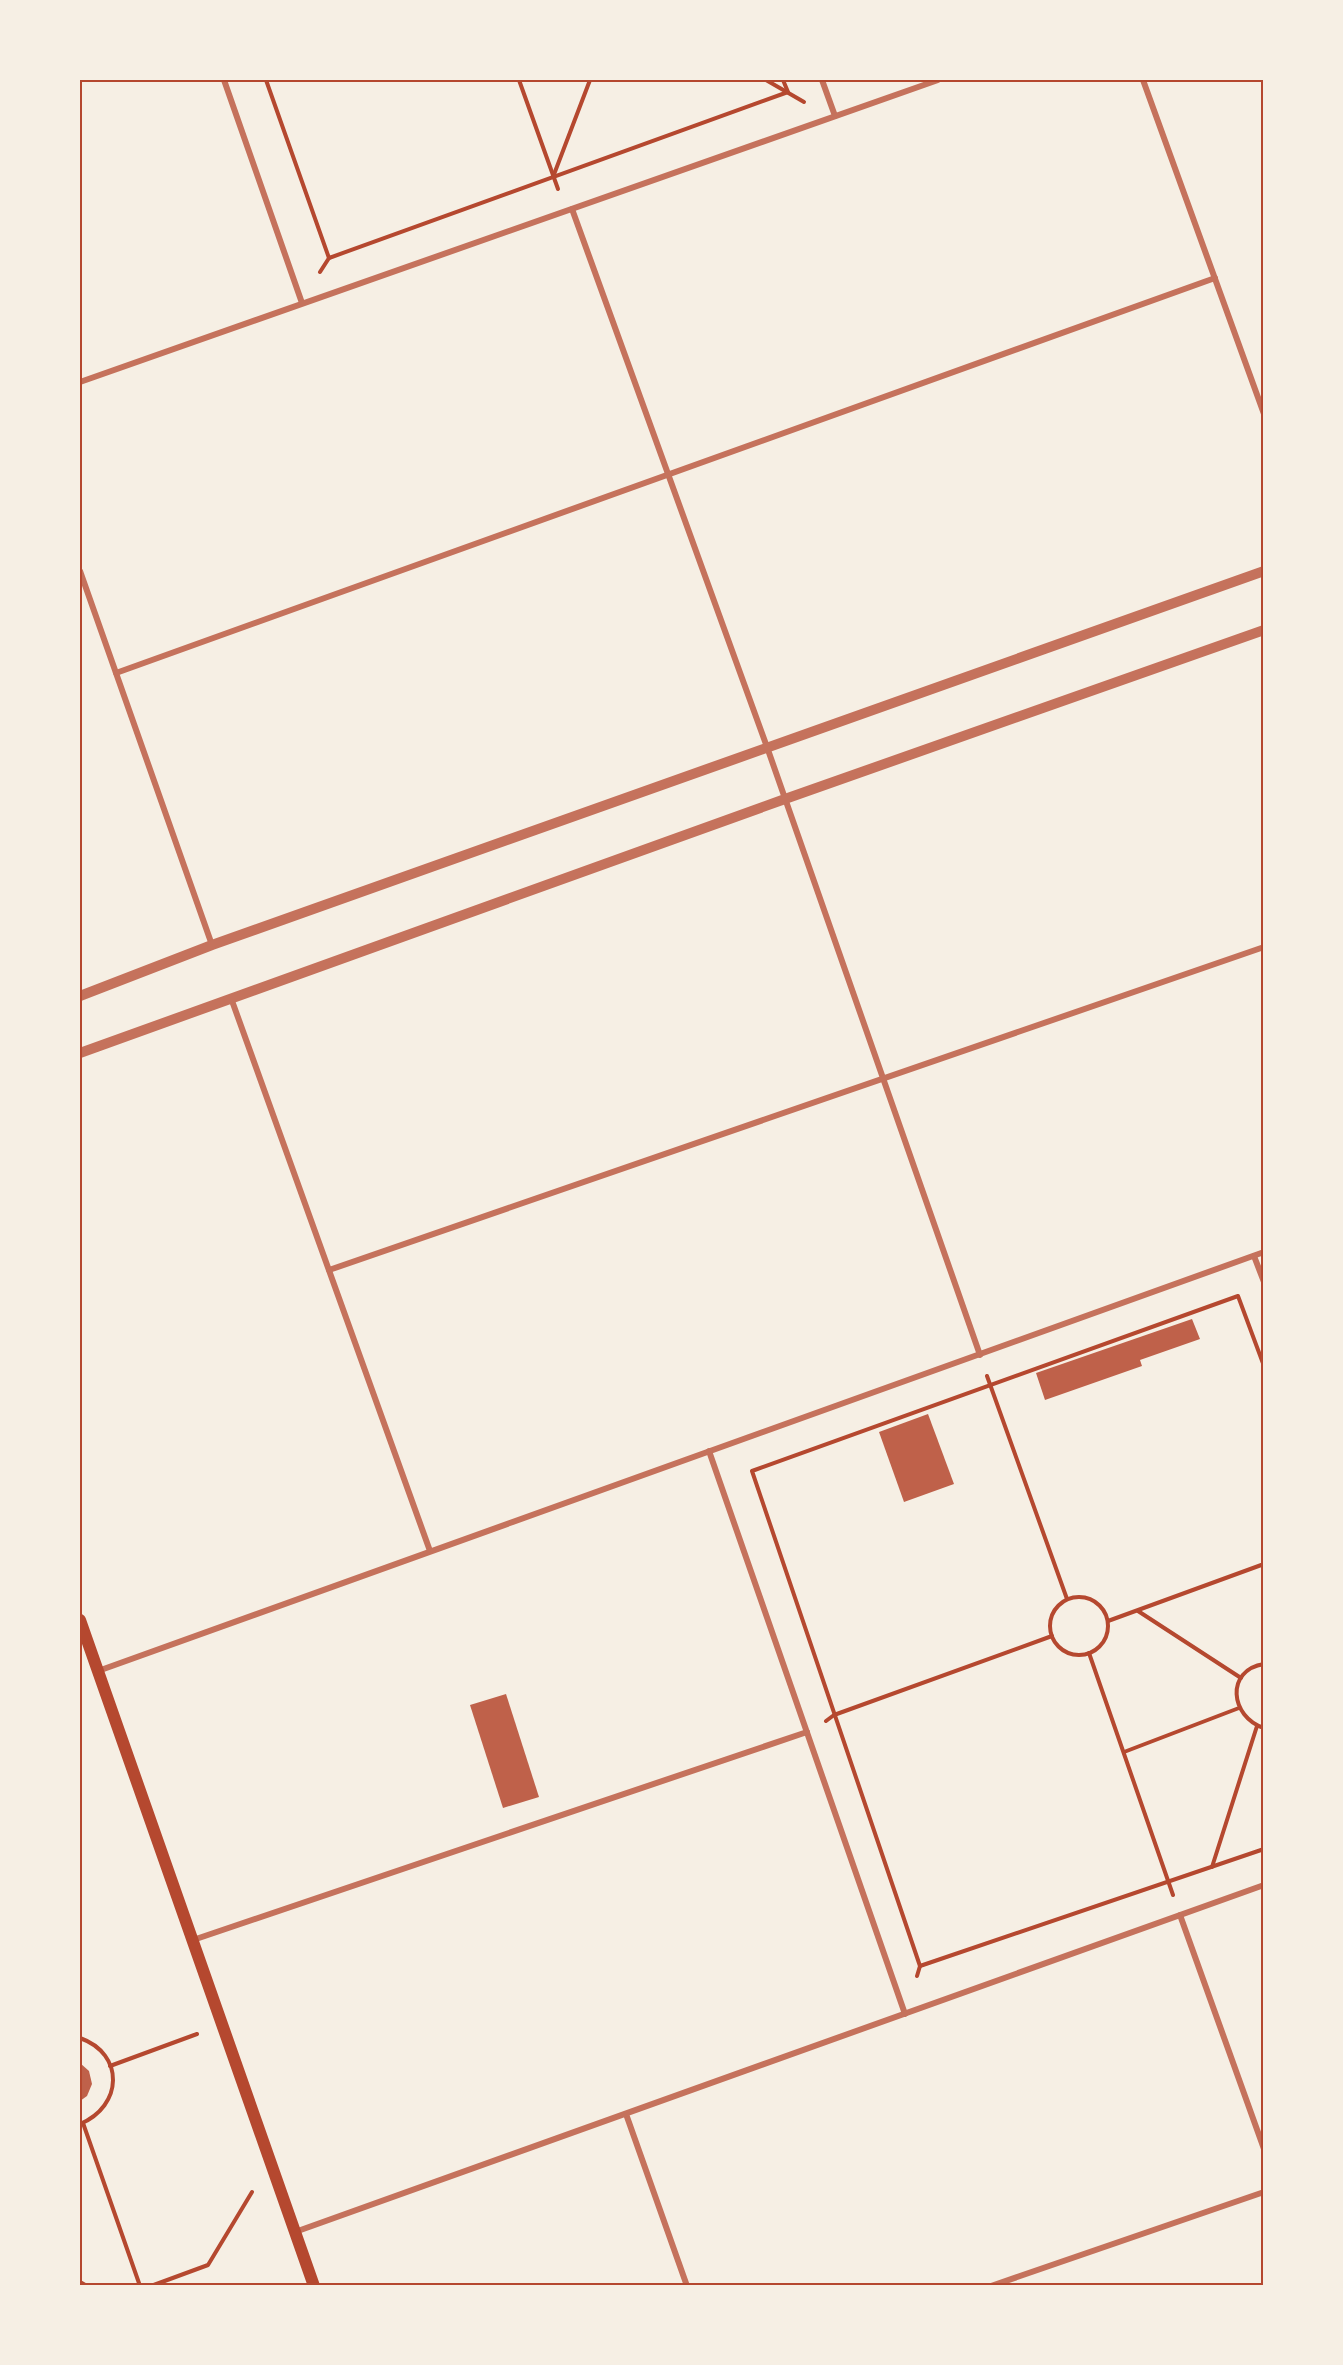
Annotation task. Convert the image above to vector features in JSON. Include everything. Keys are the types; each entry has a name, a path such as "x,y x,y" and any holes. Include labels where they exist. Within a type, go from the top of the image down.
{"main road":[{"path":"80,1620 314,2286"}],"street":[{"path":"224,80 302,303"},
{"path":"822,80 832,117"},
{"path":"80,382 938,80"},
{"path":"1143,80 1263,414"},
{"path":"568,210 668,474 767,747 980,1355"},
{"path":"116,673 1215,278"},
{"path":"80,571 212,945"},
{"path":"80,996 212,945 1263,571"},
{"path":"80,1053 785,799 1263,630"},
{"path":"329,1270 1263,947"},
{"path":"231,998 430,1551"},
{"path":"98,1671 1263,1252"},
{"path":"1254,1256 1263,1282"},
{"path":"709,1451 905,2014"},
{"path":"192,1940 807,1732"},
{"path":"295,2232 1263,1885"},
{"path":"1180,1915 1263,2149"},
{"path":"626,2114 687,2286"},
{"path":"991,2286 1263,2192"}],"path":[{"path":"266,80 328,258 788,92"},
{"path":"519,80 553,177 568,210"},
{"path":"553,177 590,80"},
{"path":"766,80 832,117"},
{"path":"783,80 788,92"},
{"path":"1263,1366 1238,1296 752,1471 920,1966 1263,1849"},
{"path":"980,1355 1067,1599"},
{"path":"1108,1621 1263,1564"},
{"path":"1083,1597 1099,1605 1108,1621 1105,1641 1089,1653 1080,1655 1061,1650 1052,1636 1050,1623 1057,1607 1067,1599 1083,1597"},
{"path":"1137,1611 1241,1678"},
{"path":"807,1732 834,1715 1052,1636"},
{"path":"1089,1653 1180,1915"},
{"path":"1263,1664 1249,1670 1241,1678 1236,1698 1244,1717 1263,1728"},
{"path":"1124,1752 1239,1708"},
{"path":"1212,1867 1257,1726"},
{"path":"110,2066 221,2025"},
{"path":"80,2038 93,2044 104,2054 110,2066 113,2081 111,2096 103,2109 92,2119 81,2124 140,2286"},
{"path":"151,2286 208,2265 270,2162"},
{"path":"80,2282 87,2286"}],"building":[{"path":"1192,1319 1200,1339 1140,1360 1142,1366 1045,1400 1036,1373"},
{"path":"928,1414 954,1484 904,1502 879,1432"},
{"path":"506,1694 539,1797 503,1808 470,1705"},
{"path":"80,2063 89,2071 92,2084 87,2096 80,2101"}]}
